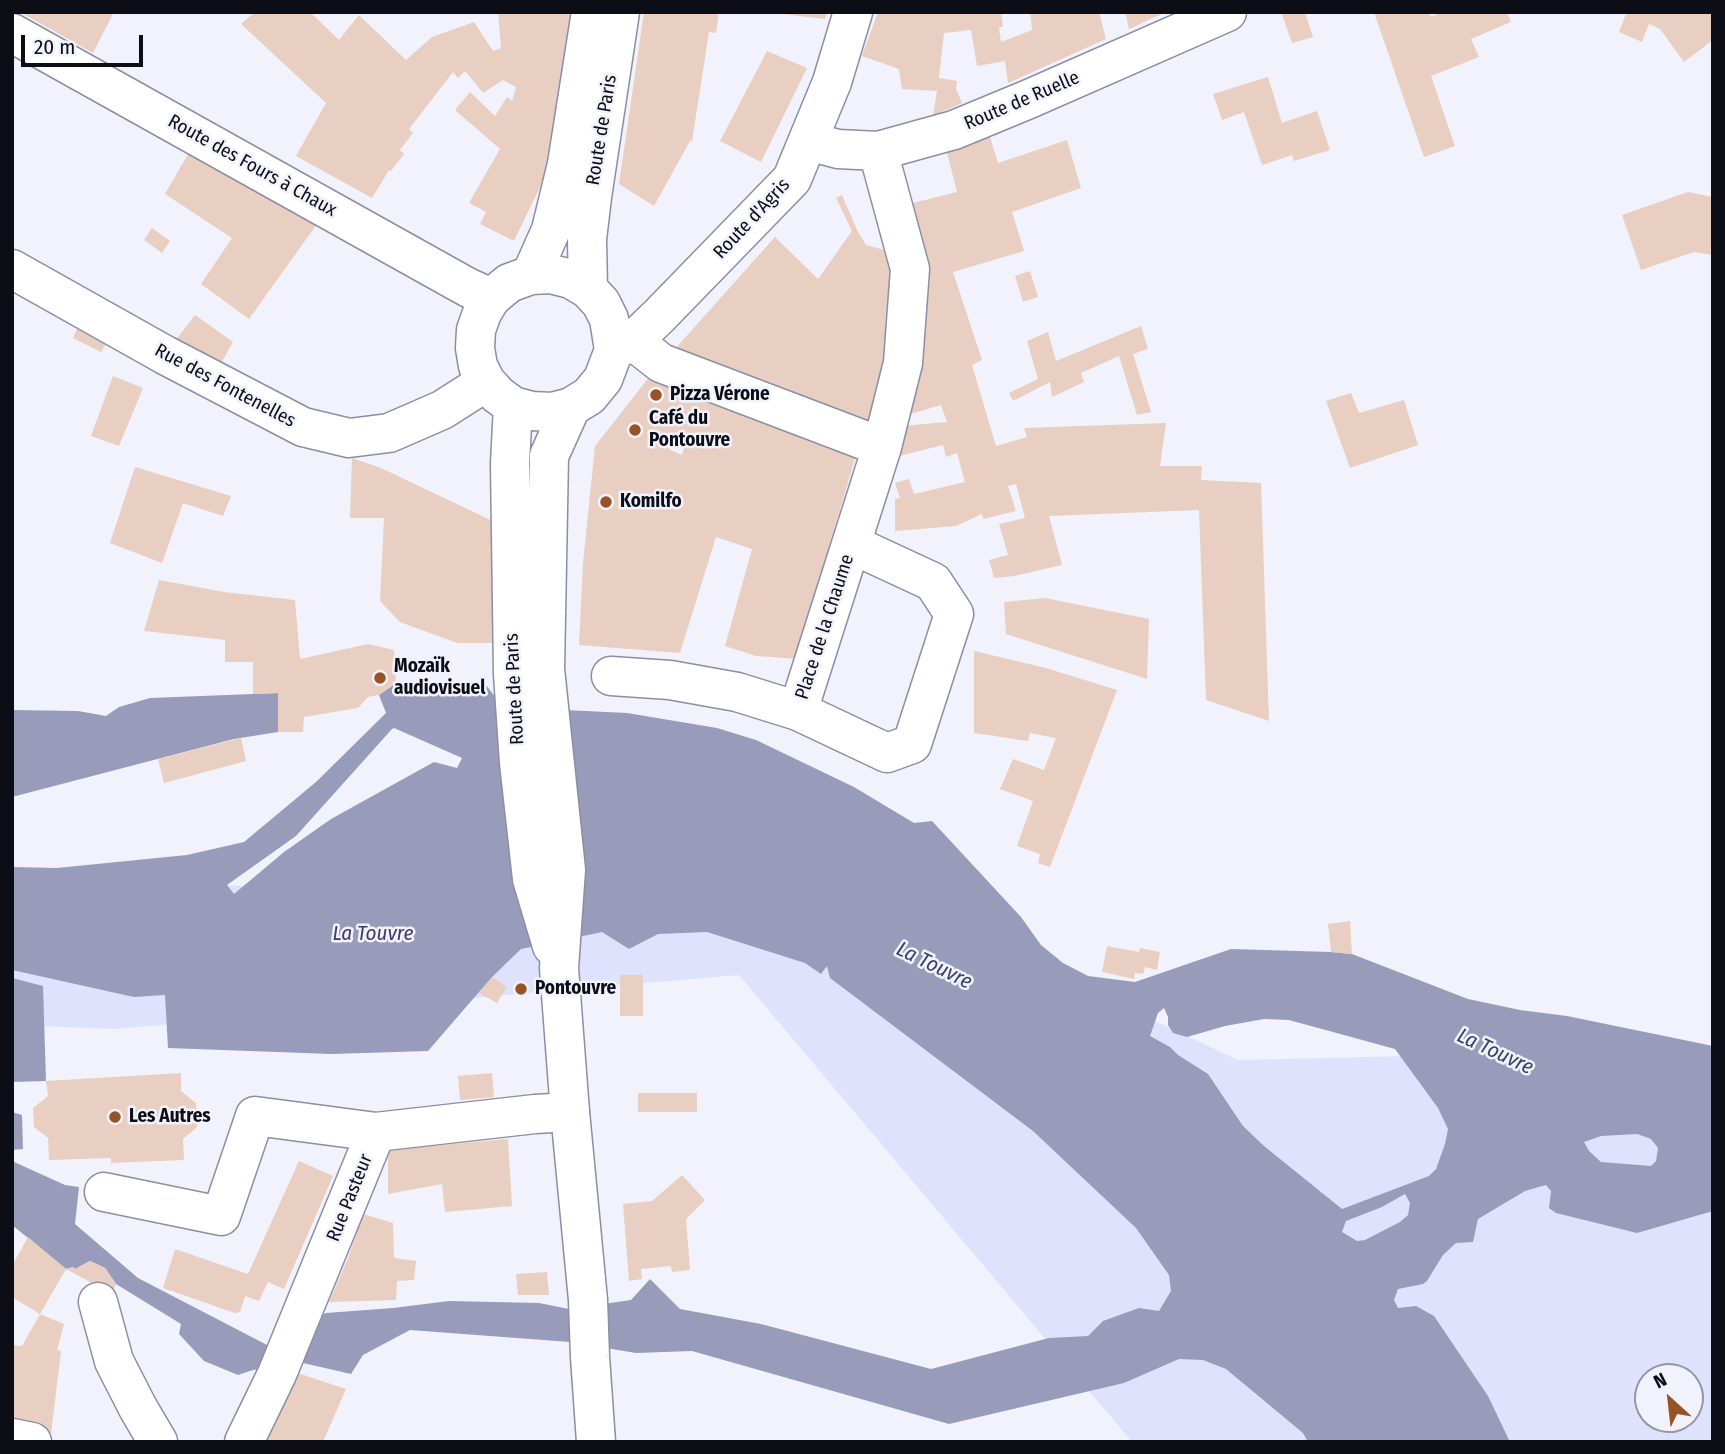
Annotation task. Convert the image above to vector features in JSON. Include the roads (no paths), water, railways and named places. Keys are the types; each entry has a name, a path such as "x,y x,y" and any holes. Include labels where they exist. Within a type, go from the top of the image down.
{"street":[{"name":"Route de Paris","path":"531,275 551,230 568,164 591,12"},
{"name":"Route de Paris","path":"588,289 587,239 620,12"},
{"name":"Route d'Agris","path":"624,346 792,179 832,82 853,12"},
{"name":"Route de Ruelle","path":"808,141 838,149 878,151 954,130 1227,12"},
{"name":"Route des Fours à Chaux","path":"12,33 491,298"},
{"name":"Place de la Chaume","path":"798,710 882,447 903,363 910,269 878,151"},
{"name":"Rue des Fontenelles","path":"12,269 165,355 303,427 349,438 389,433 442,410 500,394"},
{"path":"624,346 589,396 571,407 552,412 532,411 500,394 478,366 475,348 476,330 491,298 509,283 531,275 561,276 588,289 601,303 624,346 661,363 882,447"},
{"name":"Route de Paris","path":"500,394 510,463 529,671"},
{"path":"571,407 549,456 529,671 566,870 559,968 588,1300 596,1442"},
{"name":"Place de la Chaume","path":"611,676 670,680 737,692 798,710 887,753 912,744 954,614 933,582 851,544"},
{"name":"Rue Pasteur","path":"244,1442 277,1374 376,1132 570,1112"},
{"path":"104,1192 221,1216 255,1116 376,1132"},
{"path":"98,1302 114,1361 158,1442"},
{"path":"12,1438 32,1442"}],"water":[{"name":"La Touvre","path":"483,681 503,707 627,713 717,728 756,740 854,787 914,823 932,821 1021,917 1041,945 1063,963 1088,976 1135,982 1231,949 1352,954 1468,999 1713,1046 1713,1211 1637,1233 1556,1213 1549,1208 1551,1191 1546,1185 1525,1191 1478,1219 1473,1242 1456,1243 1443,1255 1423,1284 1398,1289 1394,1300 1398,1308 1416,1306 1434,1316 1488,1396 1510,1442 1308,1442 1303,1433 1226,1369 1203,1360 1179,1359 1124,1383 949,1424 692,1351 636,1353 570,1342 410,1330 363,1355 351,1374 303,1363 253,1370 238,1375 204,1361 179,1334 181,1324 116,1284 105,1268 90,1261 75,1269 66,1269 12,1225 12,1161 65,1185 79,1187 75,1224 138,1278 269,1346 326,1313 449,1301 539,1303 569,1309 631,1300 650,1279 680,1309 761,1324 931,1369 1049,1338 1088,1336 1103,1321 1139,1308 1159,1311 1171,1291 1169,1275 1136,1228 1033,1131 830,978 827,966 821,974 805,963 707,932 658,934 629,949 602,932 521,949 492,977 428,1051 331,1054 168,1048 165,995 134,997 12,970 12,867 57,868 187,855 244,842 316,782 386,713 379,695 396,683","holes":["392,729 462,758 457,768 434,762 331,819 284,852 234,894 227,885 296,836","1164,1008 1173,1033 1187,1037 1264,1019 1289,1020 1395,1049 1438,1108 1448,1129 1436,1169 1429,1176 1342,1209 1243,1126 1208,1074 1150,1036 1158,1013","1637,1134 1651,1139 1658,1148 1656,1161 1651,1166 1601,1162 1584,1142 1601,1136","1405,1194 1410,1203 1408,1215 1400,1222 1365,1240 1357,1241 1342,1232 1346,1221 1382,1207"]},
{"path":"278,693 278,732 234,739 12,797 12,710 78,711 106,716 119,707 150,698"},
{"path":"12,978 43,986 46,1081 12,1082"},
{"path":"12,1112 22,1115 23,1149 12,1150"}],"place":[{"name":"Pizza Vérone","path":"656,395"},
{"name":"Café du Pontouvre","path":"635,430"},
{"name":"Komilfo","path":"606,502"},
{"name":"Mozaïk audiovisuel","path":"380,678"},
{"name":"Pontouvre","path":"521,989"},
{"name":"Les Autres","path":"115,1117"}]}
